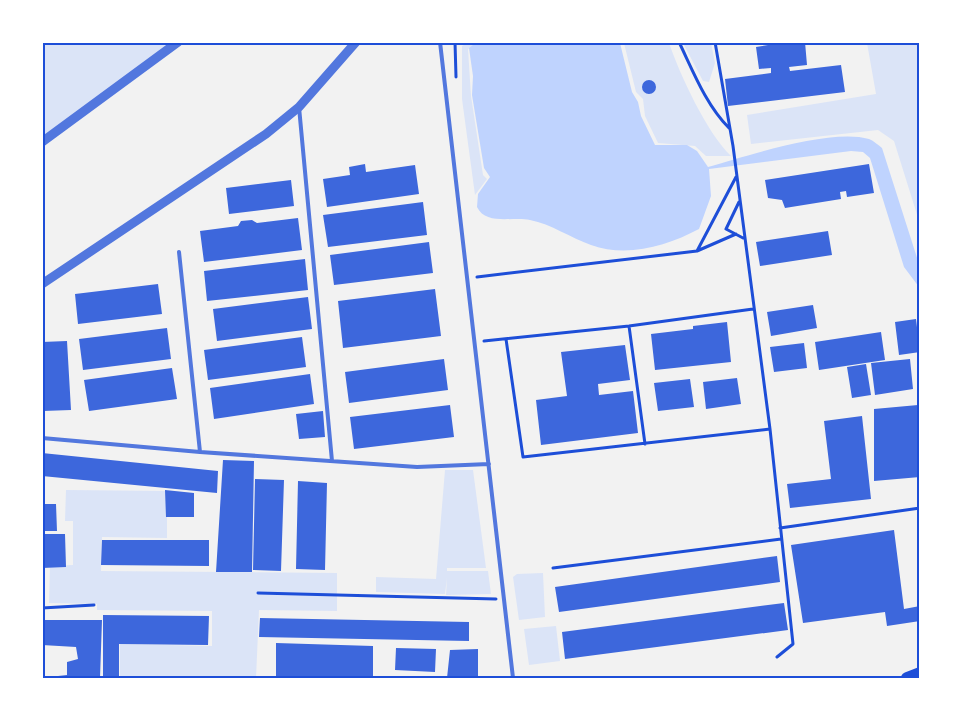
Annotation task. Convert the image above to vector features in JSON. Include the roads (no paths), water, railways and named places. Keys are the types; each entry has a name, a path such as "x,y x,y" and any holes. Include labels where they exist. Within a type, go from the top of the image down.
{"main road":[{"path":"907,678 920,673"}],"street":[{"path":"42,142 178,42"},
{"path":"42,284 266,134 299,106 356,42"}],"lane":[{"path":"440,42 513,678"},
{"path":"299,106 332,461"},
{"path":"179,252 200,452"},
{"path":"42,438 200,452 431,467 489,464"}],"water":[{"path":"477,42 620,43 632,92 638,102 641,116 655,145 687,145 697,151 708,167 766,150 812,140 853,137 871,140 882,148 919,264 919,287 904,267 870,158 863,152 851,151 709,169 711,196 699,229 674,240 646,248 633,250 605,249 583,242 538,222 523,219 494,218 481,213 477,207 478,194 490,177 484,168 472,95 473,76 469,48"}]}
